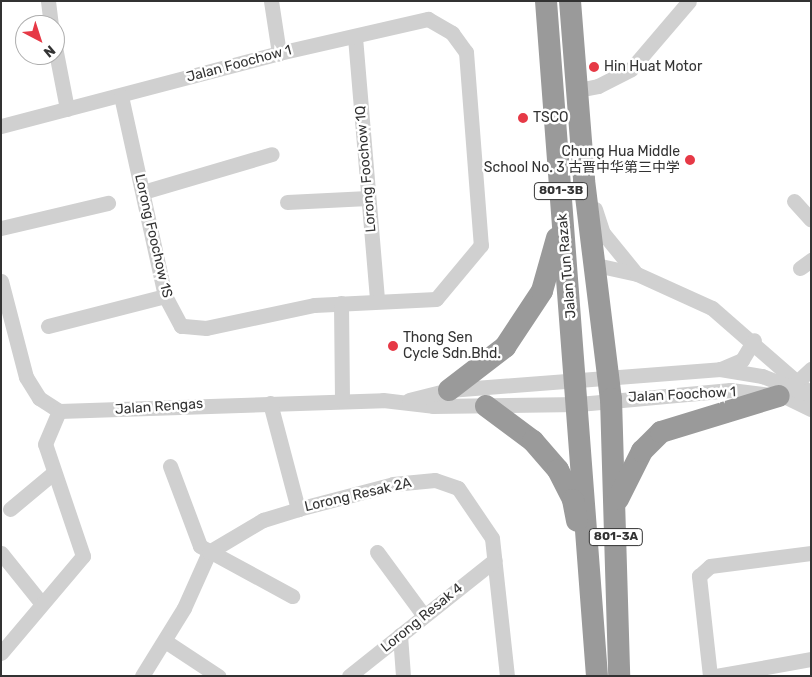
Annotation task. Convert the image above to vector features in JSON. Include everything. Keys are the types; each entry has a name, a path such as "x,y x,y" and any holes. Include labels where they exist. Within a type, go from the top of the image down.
{"highway":[{"name":"Jalan Tun Razak","path":"546,1 576,381"},
{"name":"Jalan Tun Razak","path":"570,1 584,180 609,376"},
{"path":"449,390 505,347 542,291 556,247 562,200"},
{"name":"801-3A","path":"609,376 617,502 615,610 620,676"},
{"name":"801-3B","path":"576,381 597,676"},
{"path":"617,502 642,451 661,432 779,396"},
{"path":"486,406 533,441 566,481 590,596"}],"street":[{"path":"48,1 50,15"},
{"path":"271,1 279,53"},
{"path":"578,90 598,86 631,69 689,1"},
{"name":"Jalan Foochow 1","path":"1,126 279,53 428,19 452,33 466,52"},
{"name":"Lorong Foochow 1Q","path":"355,37 377,301"},
{"name":"Lorong Foochow 1S","path":"121,96 165,296 177,320 192,330 340,303 436,299 481,245 466,52"},
{"path":"58,65 67,109"},
{"path":"143,192 272,154"},
{"path":"584,180 603,233 637,274"},
{"path":"287,202 368,198"},
{"path":"794,201 811,220"},
{"path":"1,228 108,202"},
{"path":"596,265 637,274 712,308 754,340 798,381 810,399"},
{"path":"1,281 26,377 39,398 59,411 45,444 52,474 84,552 1,653"},
{"path":"48,326 165,296"},
{"path":"340,303 342,401"},
{"path":"720,369 742,360 754,340"},
{"name":"Jalan Foochow 1","path":"576,381 609,376 720,369 762,376 810,399"},
{"path":"798,381 811,369"},
{"name":"Jalan Rengas","path":"59,411 407,400 449,390 576,381"},
{"name":"Jalan Foochow 1","path":"579,404 611,399 730,390 810,399"},
{"name":"Jalan Rengas","path":"407,400 433,406 579,404"},
{"path":"270,403 276,436 298,509"},
{"path":"170,466 193,536 209,552 292,596"},
{"path":"10,509 52,474"},
{"name":"Lorong Resak 2A","path":"209,552 263,520 298,509 393,484 448,482 458,488 492,538 507,676"},
{"path":"142,676 165,641 209,552"},
{"path":"376,552 424,616"},
{"path":"1,553 42,604"},
{"path":"710,676 699,576 710,566 811,553"},
{"name":"Lorong Resak 4","path":"349,676 495,560"},
{"path":"400,635 403,676"},
{"path":"165,641 218,676"},
{"path":"716,676 811,659"}],"place":[{"name":"Hin Huat Motor","path":"594,67"},
{"name":"TSCO","path":"523,118"},
{"name":"Chung Hua Middle School No. 3 古晋中华第三中学","path":"690,160"},
{"name":"Thong Sen Cycle Sdn.Bhd.","path":"393,346"}]}
